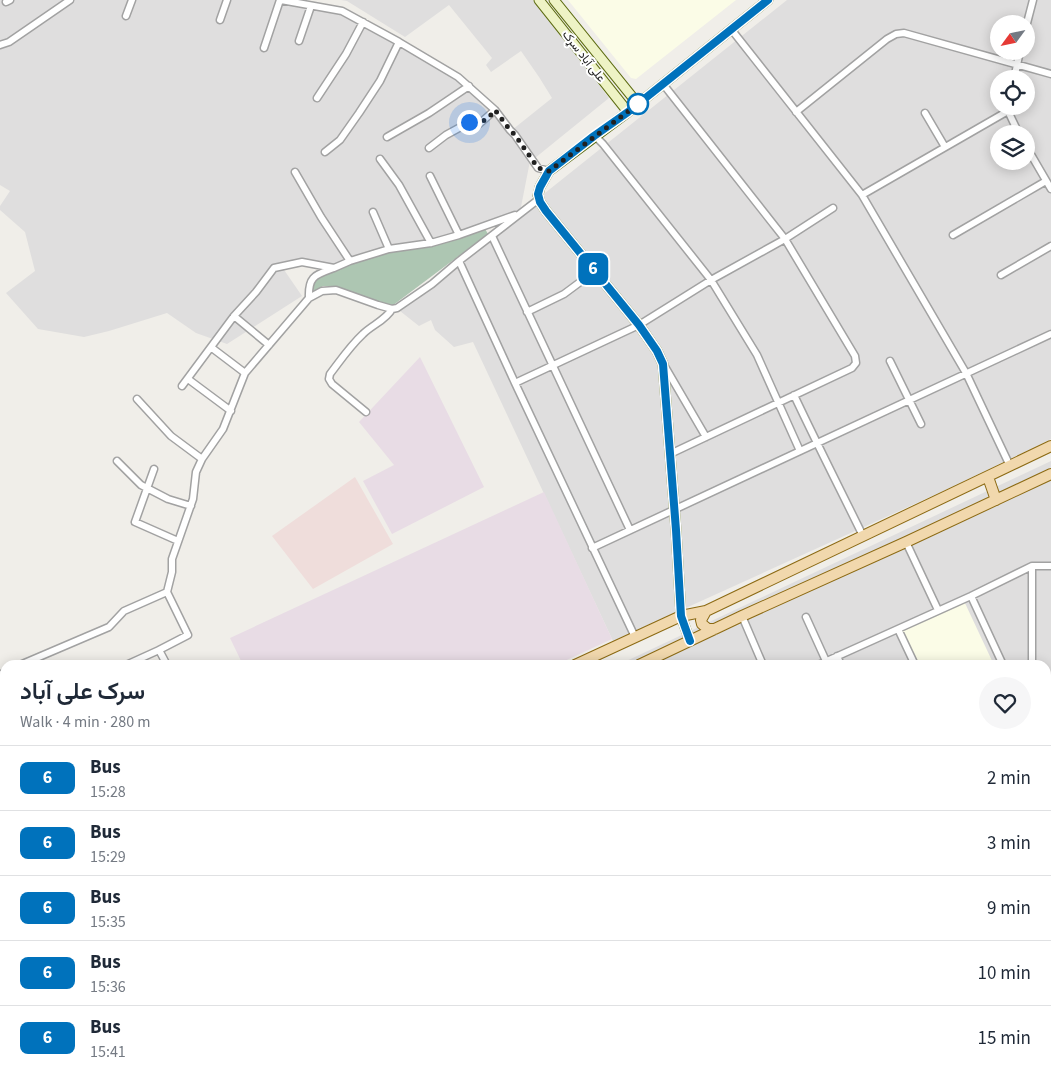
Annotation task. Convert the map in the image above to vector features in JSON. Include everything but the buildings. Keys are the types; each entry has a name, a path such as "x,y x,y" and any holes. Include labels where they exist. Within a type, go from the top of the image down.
{"main road":[{"path":"586,660 681,616 706,611 1051,446"},
{"path":"650,660 1051,474"},
{"path":"988,477 996,500"},
{"path":"706,611 701,620 702,624 708,629 715,629"}],"street":[{"path":"0,45 9,42 70,0"},
{"path":"126,16 132,0"},
{"path":"220,20 228,0"},
{"path":"264,48 281,0 342,11 458,77 495,110 538,168 549,171"},
{"name":"علی آباد سړک","path":"539,0 628,112"},
{"path":"554,0 638,104"},
{"path":"706,437 657,351 639,325 546,211 538,199 538,194 549,171 628,112 768,0"},
{"path":"1029,15 1033,0"},
{"path":"299,40 311,6"},
{"path":"316,98 346,54 363,22"},
{"path":"731,29 862,196 966,373 1010,466"},
{"path":"796,112 896,34 904,33 1051,74"},
{"path":"325,152 340,140 359,113 380,81 399,42"},
{"path":"1016,70 1018,60"},
{"path":"663,84 785,239 855,356 856,363 852,368 670,454"},
{"path":"388,138 469,86"},
{"path":"429,148 468,123 474,126 478,125 495,110"},
{"path":"925,113 945,147"},
{"path":"862,196 998,115"},
{"path":"594,136 712,280 758,355 800,451"},
{"path":"380,159 399,185 431,243"},
{"path":"1035,162 1051,189"},
{"path":"295,172 350,261"},
{"path":"430,176 459,235"},
{"path":"953,235 1046,182"},
{"path":"366,412 332,384 329,379 330,374 362,335 374,324 432,284 458,261 538,199"},
{"path":"515,383 639,325 712,280 785,239 833,208"},
{"path":"373,212 389,249"},
{"path":"309,298 311,280 318,274 350,261 389,249 431,243 521,213"},
{"path":"492,236 630,530"},
{"path":"1001,275 1051,246"},
{"path":"458,261 635,637"},
{"path":"182,386 234,316 256,292 274,268 302,262 334,268"},
{"path":"527,312 564,294 595,272"},
{"path":"137,660 188,635 167,592 172,572 172,559 193,499 196,472 202,459 224,429 246,373 309,298 322,291 336,290 378,305 391,312"},
{"path":"234,316 270,345"},
{"path":"592,548 1051,334"},
{"path":"212,348 246,373"},
{"path":"890,360 922,424"},
{"path":"663,364 681,616 690,641"},
{"path":"188,378 231,411"},
{"path":"794,395 863,536"},
{"path":"137,399 171,436 202,459"},
{"path":"117,461 141,485 168,499 191,506"},
{"path":"154,469 135,522 178,541"},
{"path":"906,542 938,610"},
{"path":"1032,566 1032,660"},
{"path":"830,660 971,596 1032,566 1051,566"},
{"path":"32,660 109,627 124,611 167,592"},
{"path":"971,596 1001,660"},
{"path":"742,616 761,660"},
{"path":"806,617 825,660"},
{"path":"898,629 913,660"},
{"path":"159,650 164,660"},
{"path":"837,656 839,660"}],"shaded area":[{"path":"0,0 292,0 345,13 440,68 494,110 530,161 520,212 437,240 365,252 332,266 280,264 302,296 227,344 196,333 167,313 84,337 38,329 6,293 35,271 25,232 0,210 0,206 10,191 0,185"},
{"path":"341,0 533,0 609,98 535,158 512,130 552,98 521,51 491,72 486,65 492,58 449,5 405,37 347,1"},
{"path":"568,0 736,0 636,79 631,78"},
{"path":"787,0 1051,0 1051,439 952,487 613,641 473,342 454,347 435,330 431,320 419,326 400,311"},
{"path":"484,227 488,234 392,306 335,286 323,286 311,293 314,279 386,250 417,249 466,231"},
{"path":"420,357 484,487 392,534 363,481 394,465 359,422"},
{"path":"1051,461 1051,660 629,660"},
{"path":"355,477 393,544 313,589 272,536"},
{"path":"544,492 612,639 567,660 241,660 230,638"},
{"path":"964,601 992,660 915,660 901,630"}],"bus line":[{"name":"6","path":"690,641 681,616 663,364 657,351 639,325 546,211 538,199 538,194 549,171 628,112 768,0"}],"route":[{"path":"469,122 476,126 495,110 538,168 549,171 638,104"}]}
